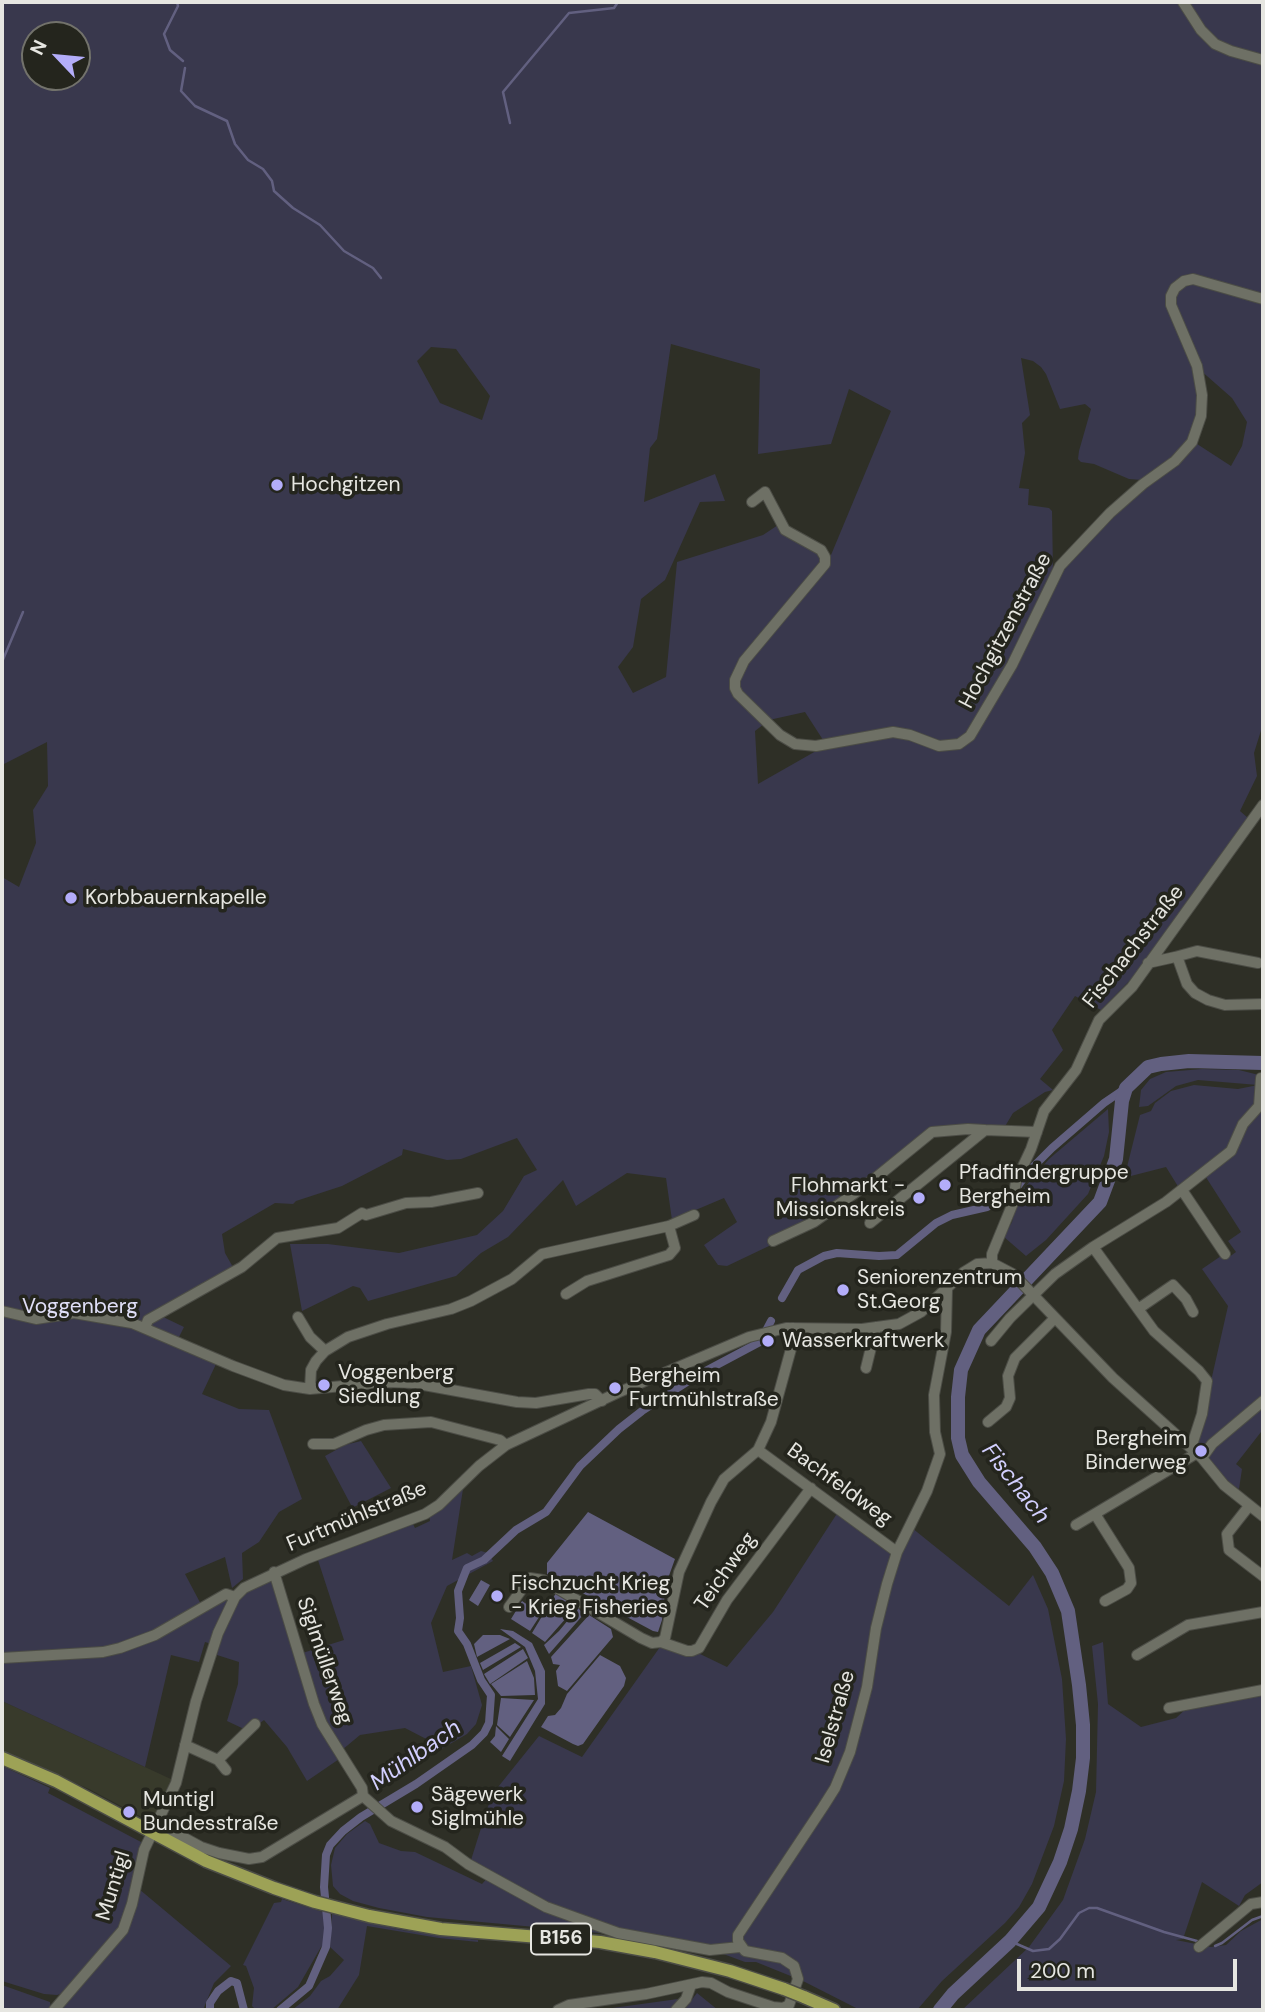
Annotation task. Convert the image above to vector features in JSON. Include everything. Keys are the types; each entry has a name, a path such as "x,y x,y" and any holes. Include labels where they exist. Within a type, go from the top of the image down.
{"main road":[{"name":"B156","path":"2,1758 155,1828 243,1877 316,1902 441,1929 600,1942 655,1952 730,1971 784,1989 834,2010"}],"street":[{"path":"1183,2 1201,30 1215,44 1263,60"},
{"name":"Hochgitzenstraße","path":"752,502 765,492 785,530 821,550 825,564 744,662 735,680 738,694 780,735 795,744 816,746 893,732 939,746 959,744 970,736 1012,664 1060,566 1110,513 1175,461 1192,442 1201,416 1202,395 1197,366 1171,305 1175,288 1184,281 1193,279 1263,299"},
{"name":"Fischachstraße","path":"992,1263 992,1254 1015,1195 1016,1181 1049,1102 1076,1070 1099,1020 1132,988 1263,805"},
{"path":"1148,963 1197,951 1258,962"},
{"path":"1175,957 1195,993 1220,1004 1263,1004"},
{"path":"991,1341 1010,1318 1055,1274 1182,1190 1231,1151 1243,1124 1259,1106 1263,1078"},
{"path":"773,1241 814,1222 873,1180 932,1132 968,1129 1038,1132"},
{"path":"870,1223 985,1130"},
{"path":"1182,1190 1225,1254"},
{"path":"145,1328 148,1321 242,1267 278,1238 338,1228 362,1213 366,1215 406,1203 431,1202 478,1193"},
{"path":"310,1389 311,1370 325,1350 348,1337 471,1301 512,1279 542,1254 669,1226 694,1215"},
{"path":"566,1294 587,1282 669,1255 674,1248 669,1226"},
{"path":"1093,1247 1153,1331 1199,1371 1206,1381 1197,1453"},
{"path":"992,1263 1016,1277 1112,1378 1197,1453 1224,1485 1263,1516"},
{"name":"Furtmühlstraße","path":"155,1828 176,1783 218,1633 235,1597 254,1581 425,1514 439,1505 479,1466 506,1445 602,1401 762,1333 793,1328 862,1329 899,1324 921,1312 964,1272 977,1264 992,1263"},
{"path":"1139,1309 1173,1285 1186,1299 1193,1312"},
{"name":"Iselstraße","path":"740,1947 738,1936 817,1816 843,1769 862,1706 881,1605 897,1552 928,1491 940,1454 935,1432 934,1395 946,1332 947,1290"},
{"path":"2,1311 36,1319 74,1313 145,1328 284,1385 310,1389 387,1382 413,1383 517,1402 536,1403 589,1394 595,1394 602,1401"},
{"path":"298,1317 310,1337 325,1350"},
{"path":"988,1422 1006,1407 1010,1398 1007,1376 1015,1358 1055,1318"},
{"path":"866,1368 876,1327"},
{"path":"509,1607 530,1578 543,1580 641,1638 652,1643 661,1642 665,1638 678,1572 710,1502 724,1479 758,1450 771,1422 793,1328"},
{"path":"1076,1525 1212,1444 1263,1401"},
{"path":"313,1444 334,1444 384,1425 431,1422 500,1440 506,1445"},
{"name":"Bachfeldweg","path":"758,1450 897,1552"},
{"name":"Teichweg","path":"661,1642 687,1651 699,1648 727,1600 811,1488"},
{"path":"1249,1506 1227,1534 1229,1550 1263,1576"},
{"path":"1095,1514 1129,1568 1131,1583 1128,1589 1105,1601"},
{"name":"Siglmüllerweg","path":"274,1572 322,1724 362,1788 363,1796 391,1821 444,1847 525,1896 565,1915 618,1933 688,1947 710,1951 740,1947"},
{"path":"2,1658 103,1652 120,1648 155,1635 226,1594 235,1597"},
{"path":"1137,1655 1188,1625 1263,1612"},
{"path":"1169,1708 1263,1690"},
{"path":"218,1759 255,1724"},
{"path":"185,1745 218,1759 226,1770"},
{"path":"155,1828 210,1850 249,1859 262,1857 363,1796"},
{"name":"Muntigl","path":"54,2010 123,1930 132,1904 144,1850 155,1828"},
{"path":"1199,1947 1251,1904 1263,1902"},
{"path":"558,2010 569,2005 636,1996 702,1982 773,2007 789,2006 798,1979 794,1966 782,1958 751,1953 740,1947"},
{"path":"676,2010 686,1999 691,1985"}],"shaded area":[{"path":"588,1512 675,1559 666,1584 658,1632 547,1574 547,1563"},
{"path":"481,1580 490,1585 478,1606 469,1600"},
{"path":"556,1593 575,1608 545,1642 532,1633"},
{"path":"522,1601 541,1614 530,1631 511,1619"},
{"path":"578,1608 584,1614 549,1654 544,1645"},
{"path":"589,1615 611,1629 613,1637 567,1691 558,1686 556,1671 560,1665 553,1664 551,1657"},
{"path":"500,1629 513,1631 532,1643 545,1671 545,1704 510,1761 502,1756 538,1699 535,1671 525,1647"},
{"path":"483,1635 500,1635 510,1639 477,1657 474,1644"},
{"path":"515,1643 521,1647 483,1670 480,1663"},
{"path":"523,1649 528,1658 490,1684 484,1674"},
{"path":"600,1655 620,1666 626,1678 624,1686 583,1744 578,1746 541,1727 548,1716 555,1715 561,1708 567,1694"},
{"path":"527,1661 534,1678 535,1695 501,1696 491,1684"},
{"path":"501,1698 534,1700 510,1737 497,1725"},
{"path":"2,1701 173,1780 160,1811 151,1822 89,1789 2,1751"},
{"path":"496,1726 509,1739 501,1752 490,1742 495,1736"}],"green space":[{"name":"Voggenberg","path":"2,2 1263,2 1263,297 1194,278 1180,282 1173,290 1171,307 1196,371 1201,394 1199,421 1188,443 1164,467 1142,480 1129,479 1094,464 1081,462 1078,459 1079,451 1091,409 1085,404 1060,409 1041,367 1033,361 1021,358 1030,415 1022,423 1025,453 1019,488 1029,489 1028,505 1049,508 1052,511 1053,571 1020,644 971,730 958,742 945,745 914,734 891,730 825,743 805,712 769,720 755,731 758,784 823,747 860,738 898,734 947,748 961,745 970,738 1013,665 1059,570 1069,558 1125,501 1176,462 1194,442 1231,466 1242,446 1247,422 1232,398 1199,369 1176,308 1175,298 1179,289 1195,282 1263,300 1263,724 1254,753 1257,776 1240,811 1248,818 1138,972 1101,1010 1075,996 1052,1030 1063,1050 1040,1079 1053,1090 1045,1092 1013,1113 1004,1128 946,1126 931,1130 876,1177 814,1221 770,1238 769,1246 727,1266 718,1265 704,1245 737,1222 724,1198 672,1220 666,1178 627,1173 576,1206 563,1180 508,1237 481,1253 456,1276 368,1301 360,1288 353,1286 302,1311 290,1244 328,1244 399,1253 477,1235 503,1211 524,1176 537,1170 517,1138 461,1159 447,1160 403,1149 402,1155 342,1186 293,1204 275,1203 222,1234 225,1253 234,1269 159,1315 184,1327 175,1345 216,1364 202,1394 239,1409 269,1410 302,1499 279,1512 259,1542 242,1553 243,1579 232,1588 225,1557 185,1574 204,1610 224,1598 234,1606 242,1596 272,1576 296,1655 344,1640 317,1557 412,1522 415,1528 430,1521 429,1514 444,1506 463,1489 452,1560 467,1553 472,1556 481,1551 488,1553 493,1561 447,1586 431,1623 443,1672 471,1666 482,1705 476,1724 467,1734 438,1751 432,1742 405,1728 360,1735 342,1750 345,1755 307,1781 287,1747 264,1720 260,1723 254,1719 244,1729 227,1721 238,1684 239,1662 217,1655 219,1646 205,1642 199,1662 171,1655 145,1767 2,1701 2,877 19,887 36,843 33,810 48,786 47,742 2,765","holes":["671,344 760,369 758,454 831,444 849,389 891,411 831,555 819,558 816,551 782,531 778,525 763,535 677,562 666,677 633,693 618,667 633,647 641,599 665,580 700,502 725,501 715,474 644,502 650,448 657,439","431,347 456,349 490,396 482,420 440,403 417,361"]},
{"path":"1239,1070 1263,1076 1263,1433 1261,1432 1236,1464 1242,1469 1239,1489 1225,1480 1197,1443 1228,1306 1202,1269 1221,1256 1225,1260 1236,1252 1228,1241 1241,1232 1202,1171 1179,1188 1166,1167 1127,1177 1125,1175 1140,1115 1151,1111 1155,1103 1171,1091 1194,1085 1238,1089 1258,1085 1198,1080 1176,1086 1148,1106 1139,1107 1141,1090 1150,1079 1166,1072"},
{"path":"1108,1109 1109,1132 1104,1156 1088,1194 1046,1240 1026,1256 1004,1237 1012,1222 1019,1194 1049,1159"},
{"path":"361,1441 391,1488 354,1507 325,1456 345,1445"},
{"path":"838,1512 898,1557 912,1528 1009,1606 1033,1575 1048,1609 1062,1679 1066,1739 1064,1781 1054,1826 1032,1884 1019,1907 1005,1923 942,1981 917,2010 860,2010 803,1981 756,1962 745,1962 707,1948 643,1937 427,1917 353,1901 340,1894 333,1886 331,1865 335,1848 347,1834 365,1821 370,1824 379,1843 401,1851 415,1852 482,1884 491,1874 471,1860 487,1809 494,1792 539,1736 582,1757 660,1647 698,1653 727,1667 773,1612"},
{"path":"1103,1642 1108,1704 1141,1727 1176,1718 1189,1706 1263,1692 1263,1882 1245,1895 1239,1906 1202,1882 1183,1939 1176,1940 1211,1947 1226,1945 1241,1931 1263,1919 1263,2010 962,2010 1029,1947 1063,1900 1085,1839 1096,1792 1098,1704 1092,1646"},
{"path":"2,1766 50,1788 48,1793 141,1842 133,1888 117,1932 67,1992 57,1995 44,1994 2,1981"},
{"path":"139,1889 231,1966 214,1983 203,2010 57,2010 114,1947"},
{"path":"282,1899 326,1913 324,1946 298,1987 271,2010 256,2010 252,2006 254,1988 246,1966 243,1965 274,1903 281,1902"},
{"path":"332,1914 402,1930 478,1942 367,1926 359,1975 337,2010 292,2010 310,1996 321,1981 330,1976 344,1960 330,1947"},
{"path":"2,1985 50,2002 51,2010 2,2010"},
{"path":"697,1993 718,2010 684,2010"},
{"path":"678,1999 672,2010 598,2010"}],"waterway":[{"path":"177,2 178,6 164,34 170,50 183,61"},
{"path":"510,123 503,92 569,13 614,8 618,2"},
{"path":"185,68 181,91 195,106 227,121 235,144 248,160 263,169 272,181 274,191 293,208 320,225 344,251 373,268 381,278"},
{"path":"2,662 23,612"},
{"name":"Fischach","path":"940,2010 953,1994 1010,1941 1039,1907 1060,1862 1071,1829 1083,1758 1079,1685 1068,1611 1052,1573 1035,1547 979,1482 962,1455 958,1438 961,1370 979,1330 1100,1202 1116,1159 1122,1101 1126,1088 1148,1067 1161,1064 1189,1061 1263,1063"},
{"name":"Mühlbach","path":"782,1298 798,1270 824,1256 837,1253 897,1255 936,1223 952,1215 987,1207 1007,1195 1052,1148 1104,1103 1126,1088"},
{"name":"Mühlbach","path":"280,2010 309,1986 326,1947 328,1928 324,1887 326,1855 330,1845 361,1817 416,1784 472,1745 484,1733 489,1723 491,1695 458,1631 458,1591 467,1568 484,1560 516,1530 546,1512 580,1466 619,1429 698,1375 760,1342 771,1321"},
{"path":"1010,1941 1033,1951 1049,1949 1079,1913 1089,1908 1097,1908 1197,1941"},
{"path":"1215,1946 1252,1920 1263,1916"},
{"name":"Mühlbach","path":"210,2010 210,2003 218,1991 231,1981 237,1983 244,2010"}],"place":[{"name":"Hochgitzen","path":"277,485"},
{"name":"Korbbauernkapelle","path":"71,898"},
{"name":"Pfadfindergruppe Bergheim","path":"945,1185"},
{"name":"Flohmarkt - Missionskreis","path":"919,1198"},
{"name":"Seniorenzentrum St.Georg","path":"843,1290"},
{"name":"Wasserkraftwerk","path":"768,1341"},
{"name":"Voggenberg Siedlung","path":"324,1385"},
{"name":"Bergheim Furtmühlstraße","path":"615,1388"},
{"name":"Bergheim Binderweg","path":"1201,1451"},
{"name":"Fischzucht Krieg - Krieg Fisheries","path":"497,1596"},
{"name":"Sägewerk Siglmühle","path":"417,1807"},
{"name":"Muntigl Bundesstraße","path":"129,1812"}]}
